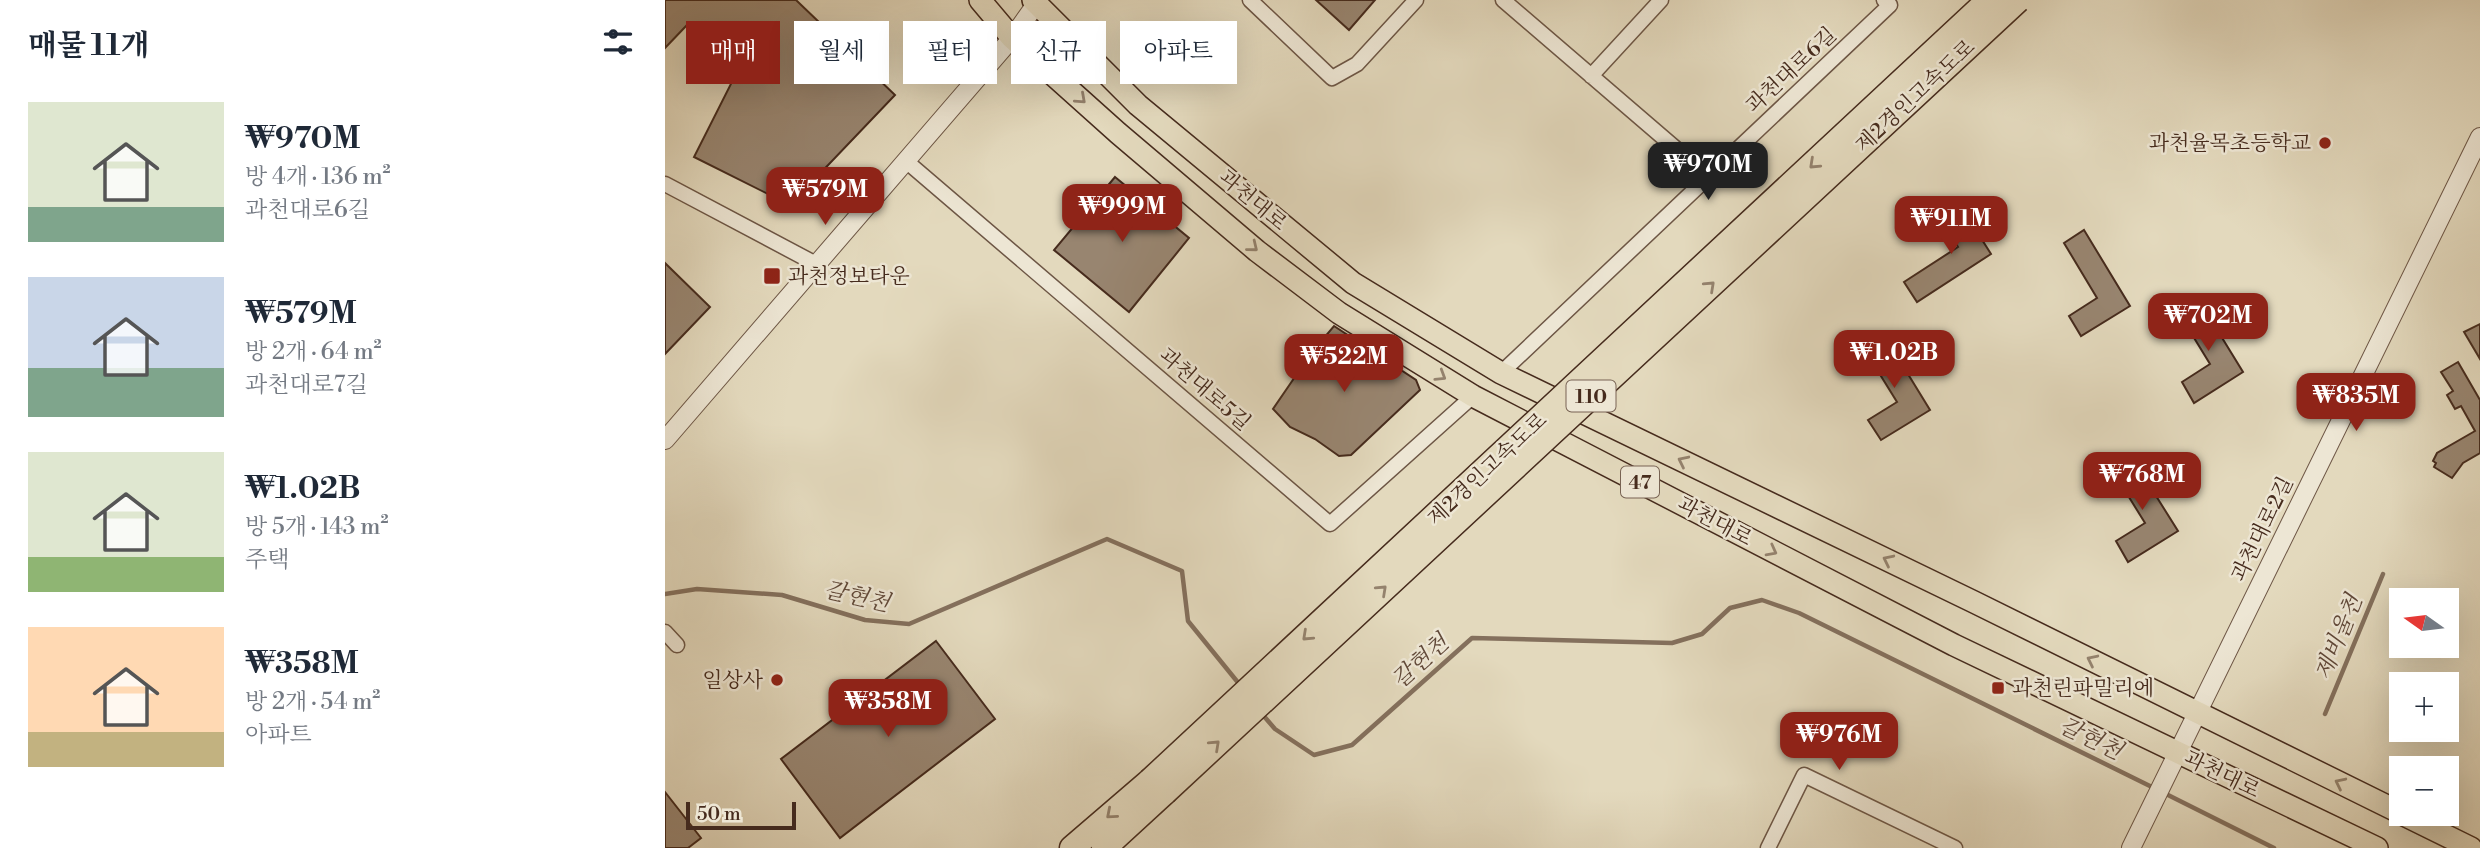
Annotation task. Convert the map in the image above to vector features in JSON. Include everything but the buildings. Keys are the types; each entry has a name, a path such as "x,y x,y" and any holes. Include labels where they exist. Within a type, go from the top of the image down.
{"highway":[{"name":"제2경인고속도로","path":"1104,848 1158,786 1989,0"},
{"name":"제2경인고속도로","path":"1072,848 1158,786 2018,0"}],"main road":[{"name":"과천대로","path":"980,0 1011,37"},
{"name":"과천대로","path":"1036,1 1138,105 1353,283 1501,373 2389,808"},
{"name":"과천대로","path":"1065,84 1239,236 1310,292 1339,313 1473,396 1954,646 2377,848"},
{"name":"과천대로","path":"2426,826 2471,848"}],"street":[{"path":"1250,0 1332,78 1357,64 1416,0"},
{"path":"1503,0 1709,177"},
{"path":"1591,76 1661,0"},
{"name":"과천대로6길","path":"1501,373 1890,5 1884,0"},
{"path":"1023,21 1036,1"},
{"path":"665,440 1011,39"},
{"name":"과천대로2길","path":"2131,848 2480,137"},
{"name":"과천대로5길","path":"907,161 1330,524 1473,396"},
{"path":"665,184 816,264"},
{"path":"665,632 677,645"},
{"path":"1768,848 1804,775 1955,848"}],"waterway":[{"name":"갈현천","path":"665,594 697,589 782,595 865,620 909,624 1107,539 1182,571 1188,621 1240,685"},
{"name":"제비울천","path":"2325,714 2383,574"},
{"name":"갈현천","path":"1262,714 1275,729 1314,755 1352,745 1472,638 1672,643 1702,634 1730,608 1762,600 1799,613 2156,789"},
{"name":"갈현천","path":"2164,793 2274,848"}],"place":[{"name":"과천율목초등학교","path":"2325,143"},
{"name":"과천정보타운","path":"772,276"},
{"name":"일상사","path":"777,680"},
{"name":"과천린파밀리에","path":"1998,688"}]}
